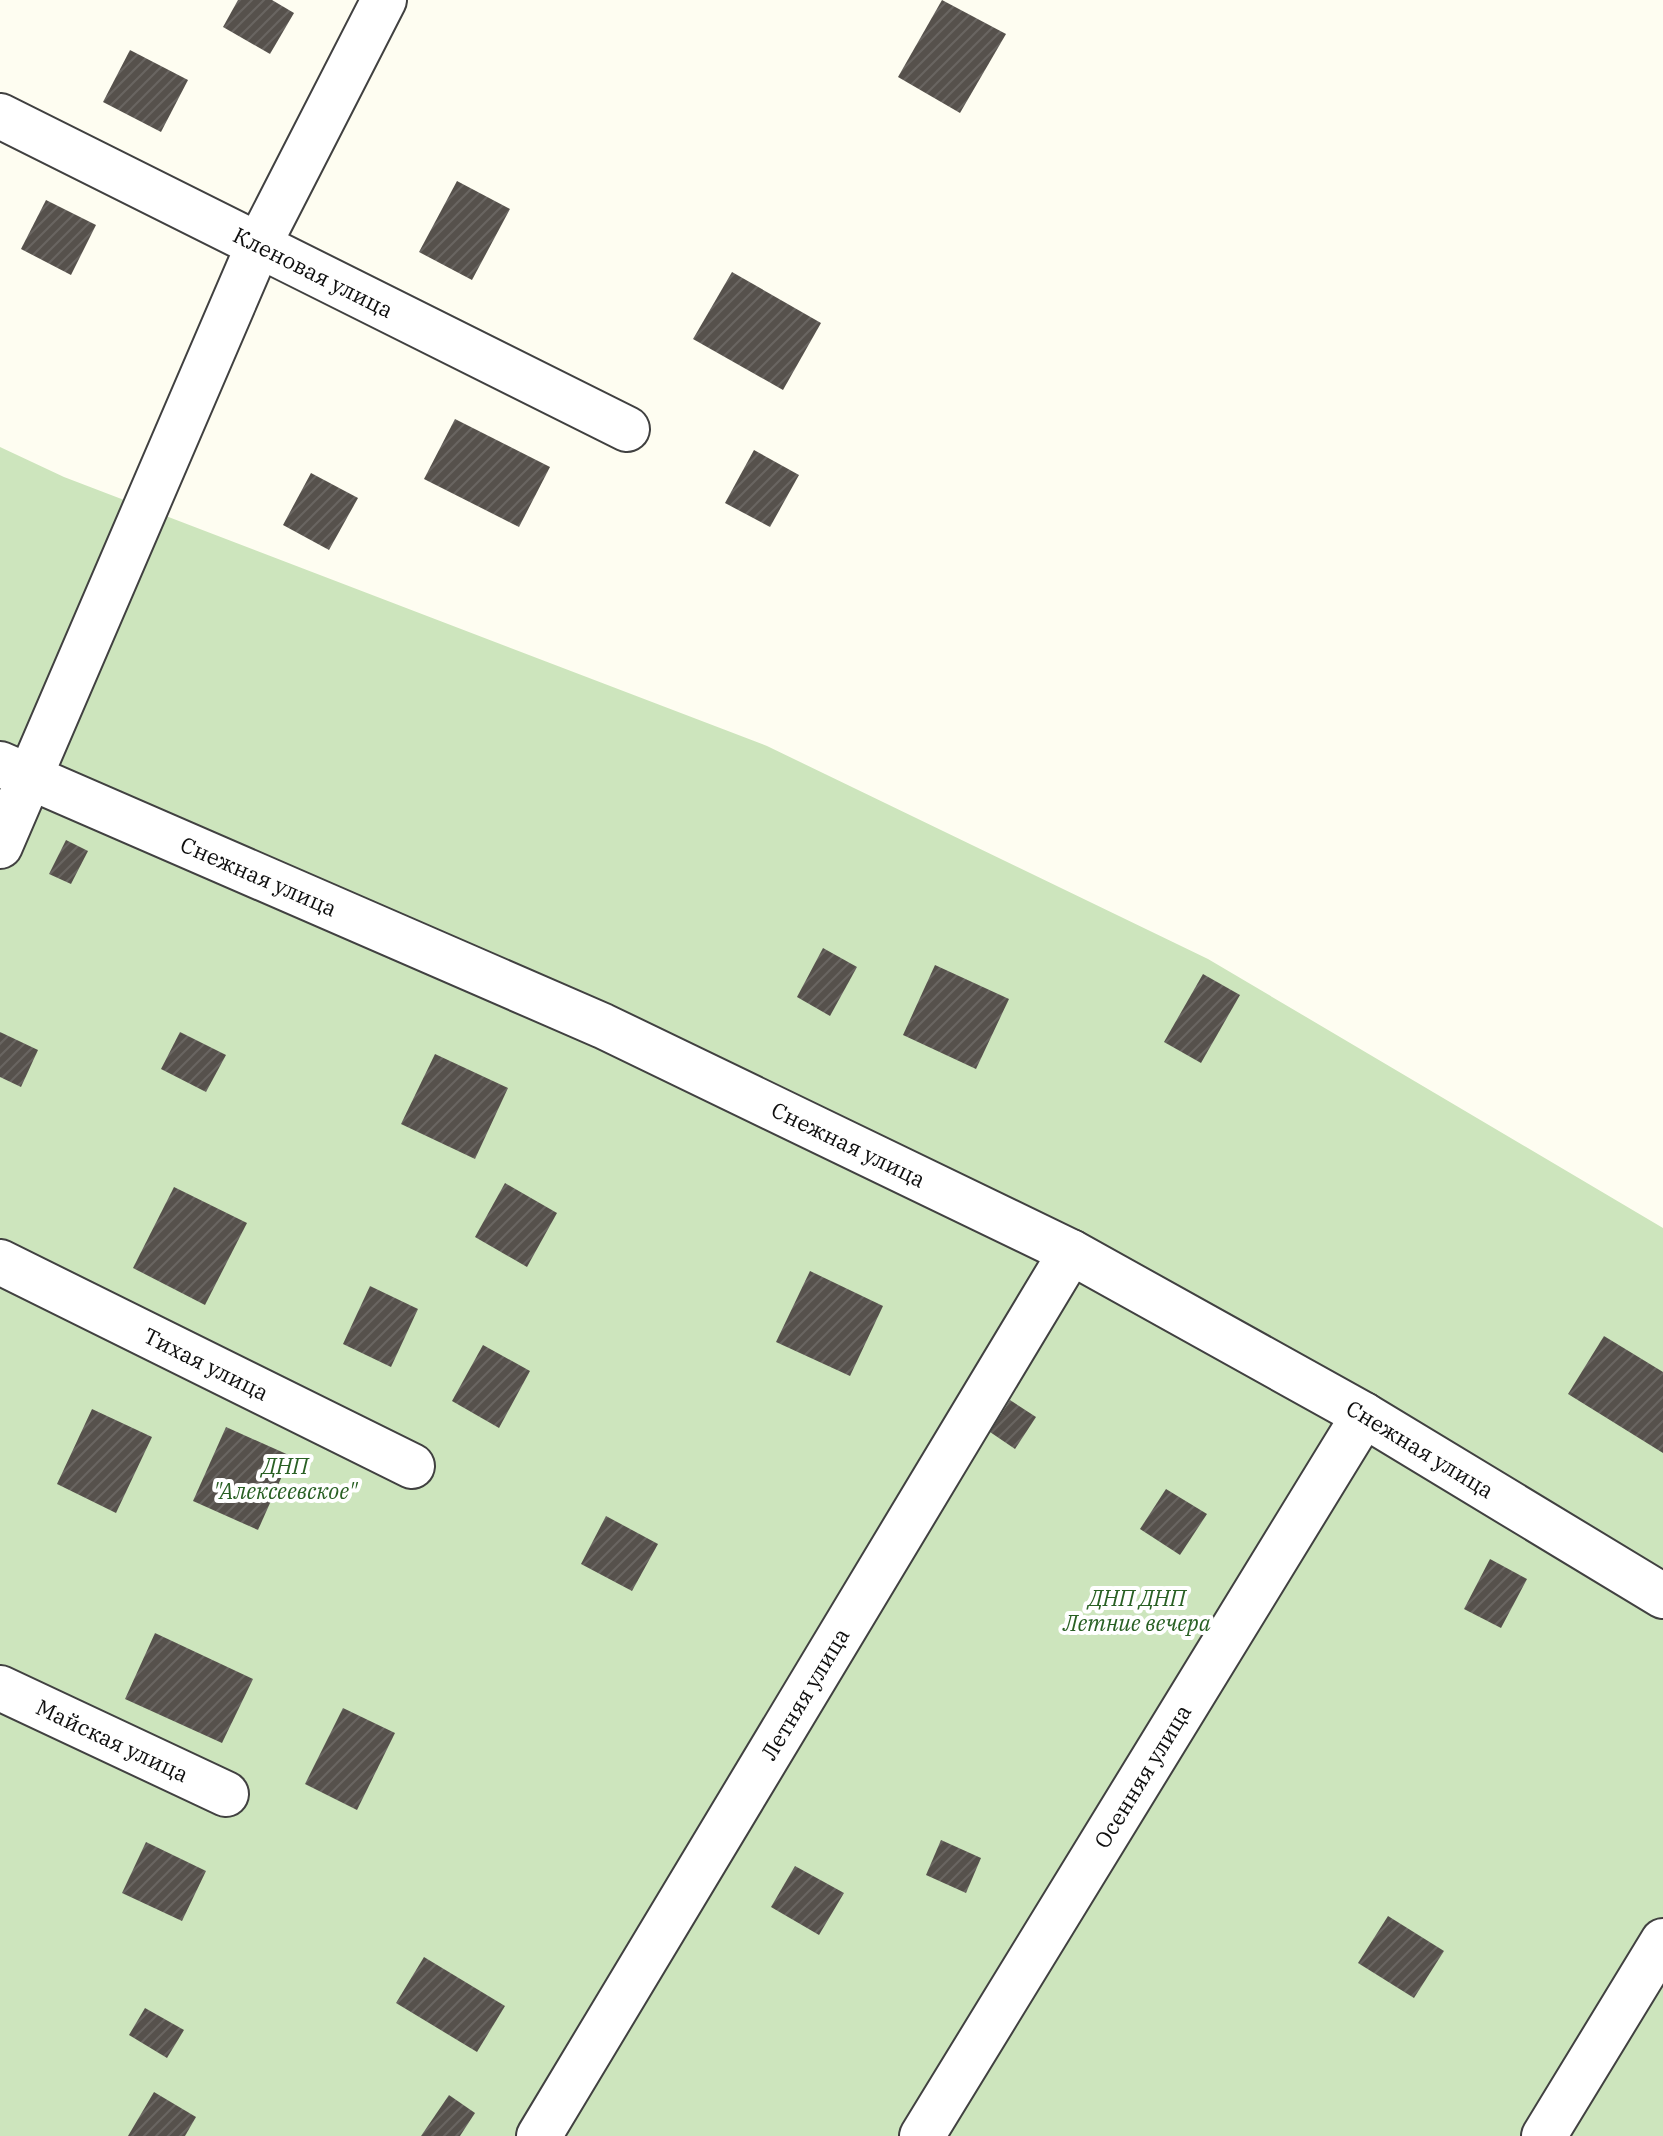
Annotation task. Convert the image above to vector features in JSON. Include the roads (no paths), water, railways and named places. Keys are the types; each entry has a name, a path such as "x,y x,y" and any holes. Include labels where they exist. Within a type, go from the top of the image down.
{"street":[{"path":"0,846 14,770 259,244 384,0"},
{"name":"Кленовая улица","path":"0,116 627,429"},
{"name":"Снежная улица","path":"14,770 603,1026 1071,1252 1364,1415 1663,1596"},
{"name":"Летняя улица","path":"539,2136 1071,1252"},
{"name":"Тихая улица","path":"0,1262 412,1466"},
{"name":"Осенняя улица","path":"922,2136 1364,1415"},
{"name":"Майская улица","path":"0,1688 226,1794"},
{"path":"1544,2136 1663,1941"}],"park label":[{"name":"ДНП \"Алексеевское\"","path":"285,1478"},
{"name":"ДНП ДНП Летние вечера","path":"1137,1610"}]}
